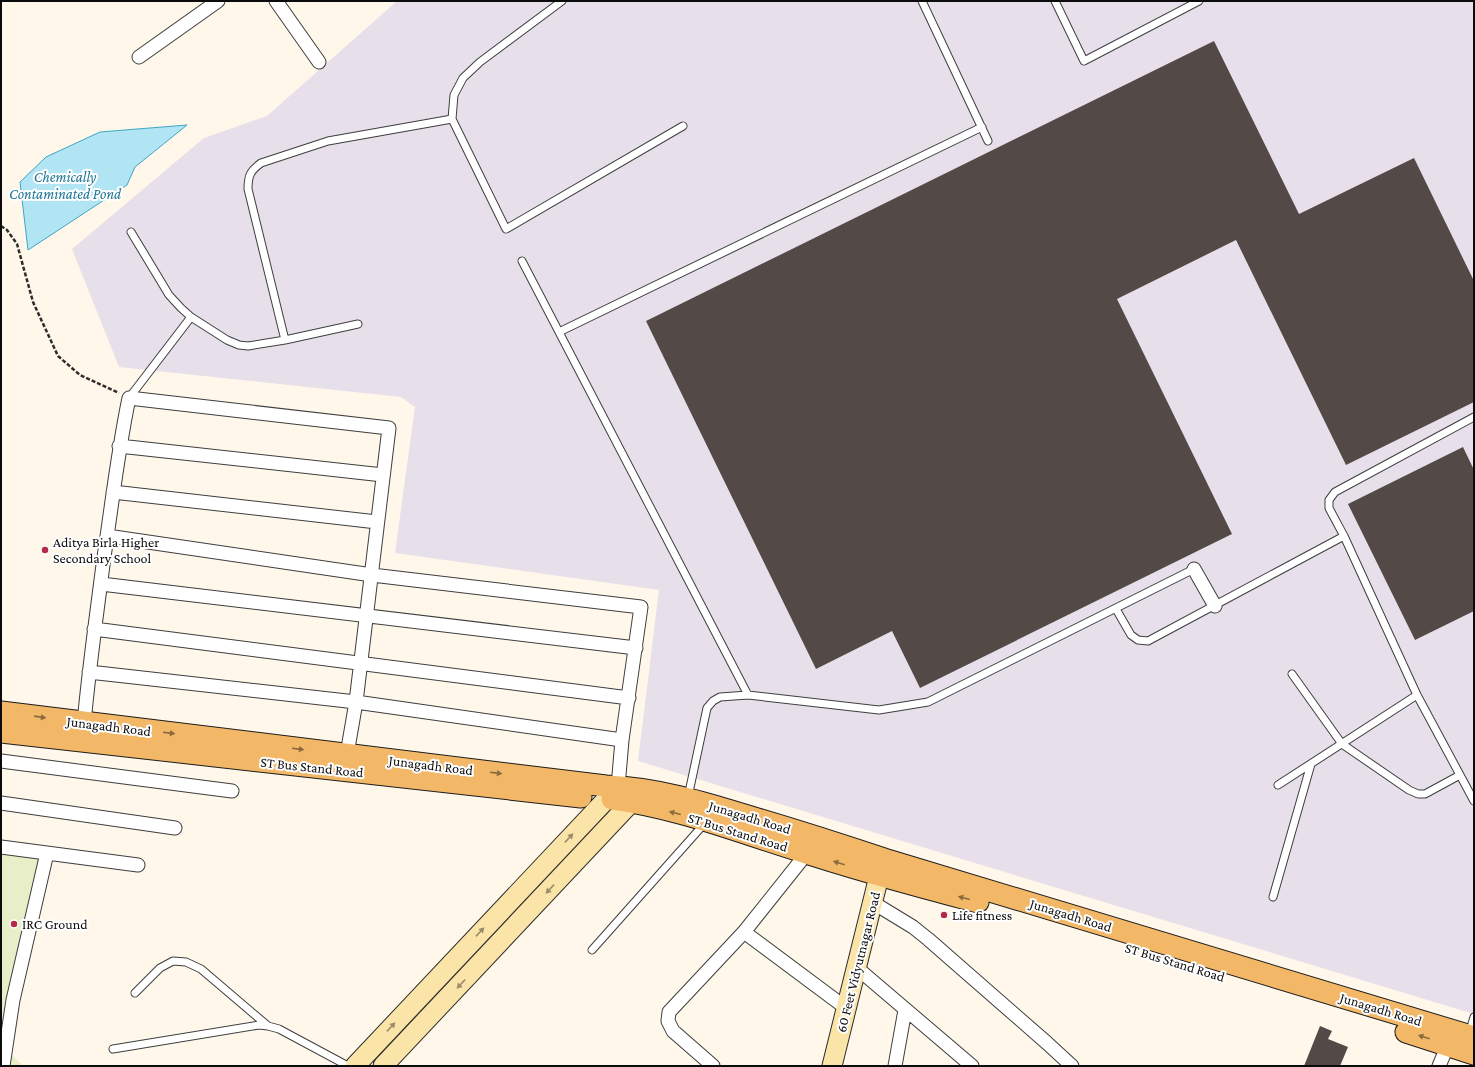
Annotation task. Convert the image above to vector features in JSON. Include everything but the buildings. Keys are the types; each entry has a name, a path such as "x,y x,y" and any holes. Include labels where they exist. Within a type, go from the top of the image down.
{"main road":[{"name":"Junagadh Road","path":"1,712 598,786 612,793"},
{"name":"ST Bus Stand Road","path":"1,732 564,796 612,793 638,795 706,821 813,846 882,867 995,906 1150,955 1316,1004 1465,1036"},
{"name":"Junagadh Road","path":"638,795 687,798 813,846"}],"street":[{"path":"139,56 218,1"},
{"path":"276,1 319,62"},
{"path":"84,723 88,672 119,446 129,398 389,428 356,702 347,754"},
{"path":"119,446 383,475"},
{"path":"113,492 377,522"},
{"path":"107,536 372,575 641,608 629,698 612,793 355,1066"},
{"path":"1194,569 1214,606"},
{"path":"101,584 636,648"},
{"path":"94,629 629,698"},
{"path":"88,672 356,702 622,740"},
{"path":"1,761 232,791"},
{"path":"369,1051 384,1066 638,795"},
{"path":"1,803 175,828"},
{"path":"713,1066 699,1062 673,1031 668,1021 669,1012 744,932 813,846"},
{"path":"1,847 138,865"},
{"path":"3,1066 14,1000 47,853"},
{"name":"60 Feet Vidyutnagar Road","path":"832,1066 882,867"},
{"path":"872,902 913,927 928,939 1072,1066"},
{"path":"744,932 846,1008"},
{"path":"857,968 972,1066"},
{"path":"895,1066 905,1010"},
{"path":"1439,1066 1465,1036"}],"lane":[{"path":"562,1 480,62 463,78 454,95 452,119 506,229 683,126"},
{"path":"922,1 988,141"},
{"path":"1055,1 1084,61 1199,1"},
{"path":"285,340 248,189 248,180 252,170 261,163 328,141 452,119"},
{"path":"559,332 982,126"},
{"path":"131,232 170,295 191,317 227,340 239,345 248,346 285,340 358,324"},
{"path":"522,261 748,695"},
{"path":"129,398 191,317"},
{"path":"1474,418 1335,492 1329,500 1329,508 1344,536 1417,695 1474,801"},
{"path":"1116,608 1132,635 1138,640 1148,641 1344,536"},
{"path":"687,798 707,708 713,701 720,697 748,695 879,710 928,702 1194,569"},
{"path":"1292,674 1342,744 1409,790 1418,794 1424,794 1460,775"},
{"path":"1278,785 1417,695"},
{"path":"1273,897 1311,764"},
{"path":"592,950 706,821"},
{"path":"135,993 160,968 173,961 186,962 201,969 268,1026"},
{"path":"113,1049 259,1025 279,1029 348,1066"}],"path":[{"path":"1,226 13,236 17,244 32,302 58,356 80,375 129,398"}],"shaded area":[{"path":"397,1 1474,1 1474,1014 638,761 659,590 395,553 415,407 401,397 119,367 72,249 204,138 267,116"}],"green space":[{"name":"IRC Ground","path":"1,844 42,849 2,1045 23,1066 1,1066"}],"water":[{"name":"Chemically Contaminated Pond","path":"187,125 135,167 127,185 28,250 20,182 46,157 100,132"}],"place":[{"name":"Aditya Birla Higher Secondary School","path":"45,550"},
{"name":"Life fitness","path":"944,915"},
{"name":"IRC Ground","path":"14,924"}]}
